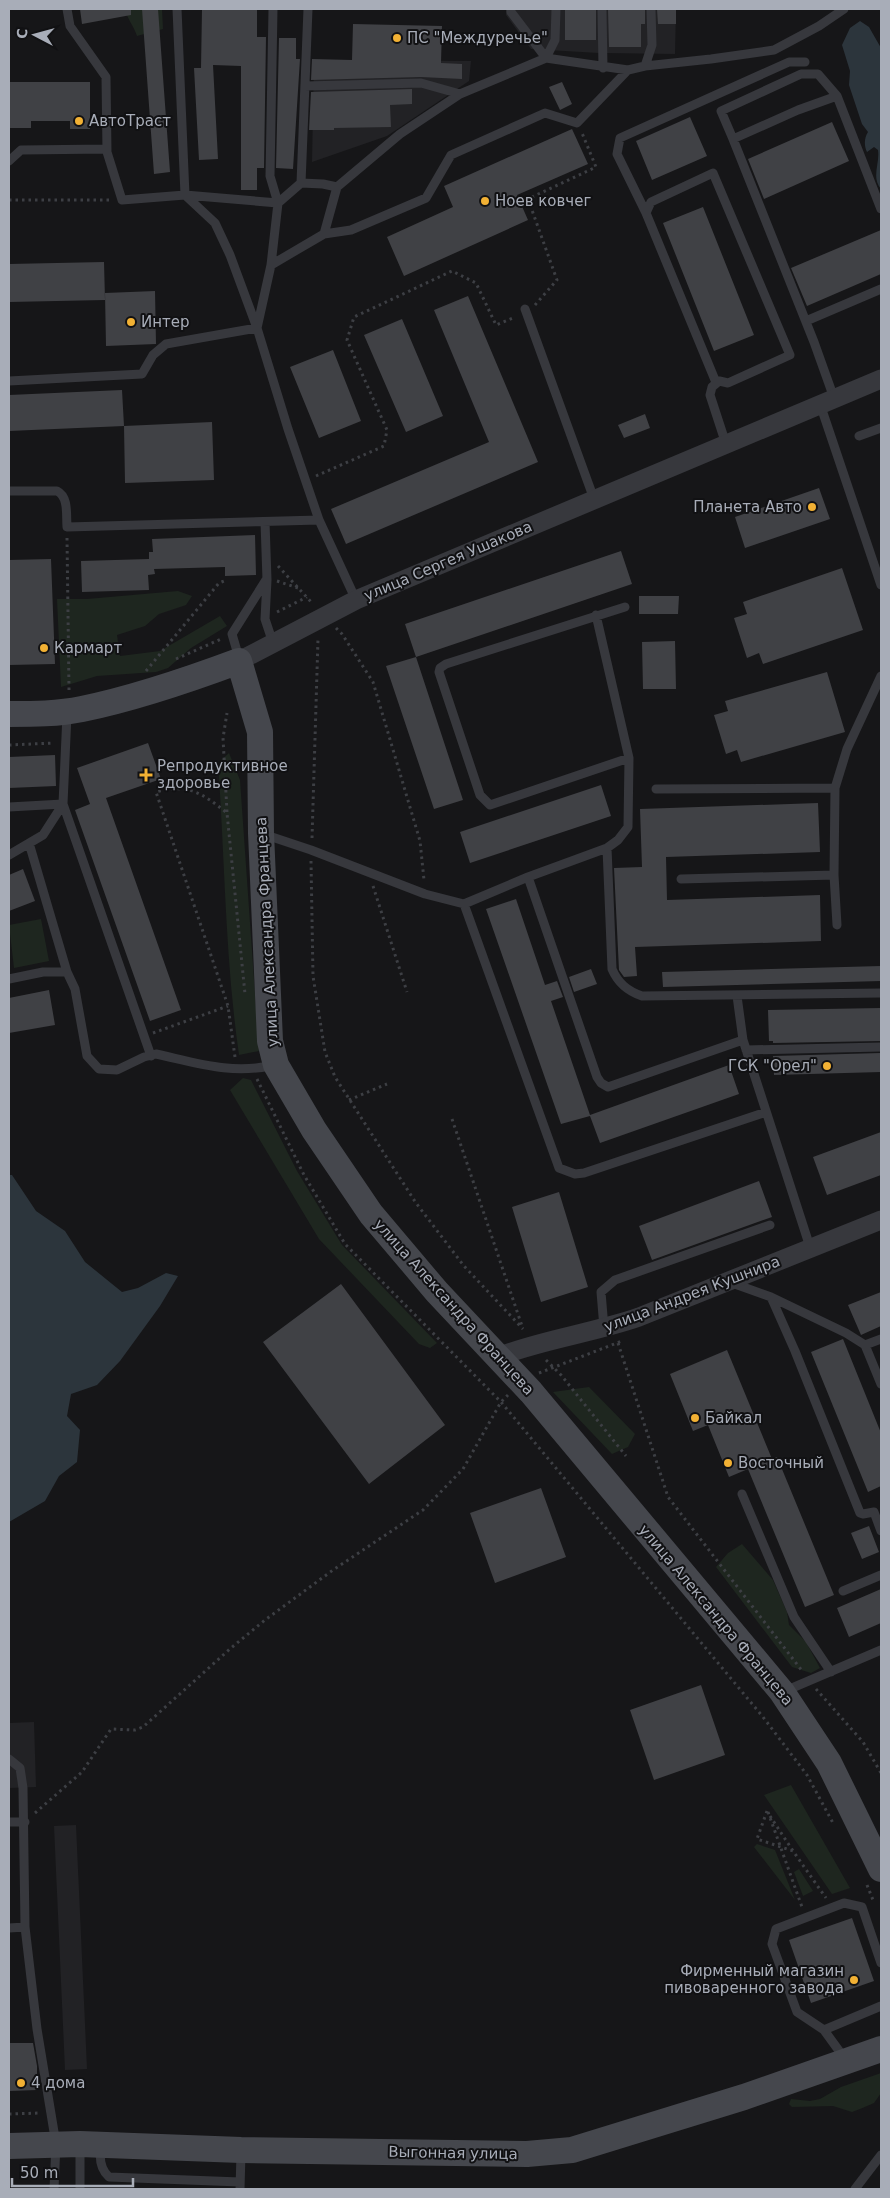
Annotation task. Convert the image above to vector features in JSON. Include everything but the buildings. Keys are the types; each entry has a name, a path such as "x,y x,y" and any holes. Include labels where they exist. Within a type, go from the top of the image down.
{"street":[{"name":"улица Сергея Ушакова","path":"9,714 68,701 167,688 239,661 356,600 827,401 881,380"},
{"name":"улица Александра Францева","path":"239,661 260,732 261,833 270,1041 276,1065 314,1130 371,1214 438,1292 500,1356 782,1692 829,1763 873,1876"},
{"name":"улица Андрея Кушнира","path":"500,1356 527,1337 604,1330 881,1220"},
{"name":"Выгонная улица","path":"9,2146 79,2144 241,2150 527,2154 572,2150 744,2097 881,2049"}],"lane":[{"path":"67,9 70,26 106,77 108,149 122,200 185,195 278,203 301,183 337,187"},
{"path":"177,9 185,195 215,223 230,255 257,328 288,429 319,520 356,600"},
{"path":"257,328 271,265 278,203 270,176 273,9"},
{"path":"301,183 308,9"},
{"path":"511,9 511,12 546,58"},
{"path":"546,58 555,40 556,9"},
{"path":"602,9 603,68"},
{"path":"645,66 652,45 651,9"},
{"path":"324,234 337,187 400,134 460,94 546,58 603,68 628,70 645,66 774,50 819,26 844,9"},
{"path":"646,213 651,202 713,173 790,355 728,383 715,380 646,213 617,154 620,138 789,62 805,62"},
{"path":"271,265 324,234 351,230 426,198 451,155 545,113 577,123 628,70"},
{"path":"881,209 837,96 818,74 801,74 721,111 806,321 827,401 881,585"},
{"path":"305,86 421,83 460,94"},
{"path":"733,139 798,110 837,96"},
{"path":"9,161 22,150 108,149"},
{"path":"806,321 881,289"},
{"path":"525,311 594,499"},
{"path":"9,381 142,374 153,355 166,344 257,328"},
{"path":"719,381 712,387 710,395 726,444"},
{"path":"859,436 881,428"},
{"path":"9,491 57,491 61,493 65,498 67,527 319,520"},
{"path":"265,522 269,580 265,619 273,643"},
{"path":"239,661 232,634 269,580"},
{"path":"625,607 446,664 440,668 439,672 480,796 490,804 629,758"},
{"path":"261,833 312,850 425,894 464,904 528,877 607,848 618,840 628,827 629,758 596,615"},
{"path":"837,926 834,875 835,788 847,749 881,676"},
{"path":"68,701 64,742 63,804 151,1056"},
{"path":"656,789 835,788"},
{"path":"9,807 63,804"},
{"path":"9,855 43,835 63,804"},
{"path":"29,843 67,972 75,989 86,1056 99,1069 117,1070 156,1054 236,1070 253,1070 276,1065"},
{"path":"607,848 612,969 616,979 631,992 642,996 881,993"},
{"path":"681,879 834,875"},
{"path":"528,877 597,1077 601,1083 608,1087 743,1040"},
{"path":"464,904 559,1168 575,1174 584,1173 766,1112"},
{"path":"9,978 43,972 67,972"},
{"path":"737,996 743,1040 810,1247"},
{"path":"746,1050 881,1047"},
{"path":"604,1330 601,1292 615,1280 770,1225"},
{"path":"728,1281 771,1297 846,1333 865,1345 881,1384"},
{"path":"771,1297 795,1351 860,1513 874,1512 881,1531"},
{"path":"865,1345 881,1339"},
{"path":"742,1494 794,1617 831,1672"},
{"path":"843,1591 881,1575"},
{"path":"782,1692 881,1650"},
{"path":"9,1760 20,1768 25,1822 25,1928 37,2029 51,2112 79,2144 101,2165 103,2172 109,2177 240,2186 241,2150"},
{"path":"9,1822 25,1822"},
{"path":"847,2061 824,2030 797,2012 772,1944 776,1929 844,1903 862,1907 881,1963"},
{"path":"9,1928 25,1928"},
{"path":"824,2030 881,2006"},
{"path":"54,2189 79,2144"},
{"path":"79,2144 80,2189"},
{"path":"855,2189 881,2155"}],"path":[{"path":"306,480 384,446 387,430 347,340 354,317 452,271 476,283 496,325 534,307 557,280 528,199 596,168 577,123"},
{"path":"9,200 122,200"},
{"path":"67,527 68,701"},
{"path":"266,552 307,597 321,618 342,634 373,682 420,841 425,894"},
{"path":"269,580 298,588"},
{"path":"146,672 219,583 224,581"},
{"path":"272,615 307,597"},
{"path":"321,618 312,850 313,976 325,1052 335,1077 416,1203 464,1266 527,1337"},
{"path":"176,659 226,637"},
{"path":"227,713 223,738 227,812"},
{"path":"9,745 64,742"},
{"path":"369,873 407,992"},
{"path":"145,1036 228,1006"},
{"path":"349,1100 387,1084"},
{"path":"452,1119 527,1337"},
{"path":"618,1344 668,1497 809,1681 863,1742 881,1773"},
{"path":"553,1367 626,1456"},
{"path":"25,1822 82,1772 112,1729 135,1730 143,1728 231,1648 266,1620 333,1570 423,1510 463,1469 500,1402 764,1717 807,1775 834,1824"},
{"path":"767,1811 757,1839 793,1851"},
{"path":"767,1811 778,1846 806,1918"},
{"path":"767,1811 832,1908"},
{"path":"873,1876 876,1907"},
{"path":"9,2114 51,2112"}],"shaded area":[{"path":"125,9 162,9 163,29 137,36"},
{"path":"506,9 599,9 599,53 531,49 506,15"},
{"path":"605,9 676,9 675,54 604,53"},
{"path":"860,21 869,27 881,48 881,189 876,175 878,150 874,147 867,152 866,150 865,139 868,132 862,124 849,85 850,71 842,45 850,28"},
{"path":"314,60 471,61 469,81 387,136 312,162"},
{"path":"178,591 192,596 186,605 159,614 145,626 117,635 120,656 160,651 220,616 227,626 191,648 168,668 156,672 97,676 61,687 57,599 87,599"},
{"path":"229,753 240,780 259,1051 239,1055 228,946 218,763"},
{"path":"41,919 49,961 14,968 9,925"},
{"path":"243,1078 251,1080 297,1171 342,1245 437,1343 430,1348 419,1344 319,1239 230,1090"},
{"path":"9,1175 12,1175 36,1211 65,1231 85,1262 122,1292 138,1288 166,1273 178,1276 160,1306 120,1361 97,1385 71,1394 67,1416 80,1430 77,1462 59,1476 45,1501 9,1522"},
{"path":"589,1387 635,1434 628,1447 612,1454 553,1392"},
{"path":"742,1544 773,1580 787,1612 789,1625 806,1642 820,1668 811,1673 792,1667 716,1567 728,1553"},
{"path":"34,1722 36,1787 9,1788 9,1723"},
{"path":"791,1785 850,1888 832,1894 764,1795"},
{"path":"76,1825 87,2069 65,2070 54,1826"},
{"path":"757,1844 775,1850 795,1900 754,1847"},
{"path":"799,1869 813,1891 803,1896 794,1872"},
{"path":"881,2073 881,2093 874,2103 852,2112 833,2106 792,2107 789,2104 791,2099 810,2101 820,2099 841,2087"}],"place":[{"name":"ПС \"Междуречье\"","path":"397,38"},
{"name":"АвтоТраст","path":"79,121"},
{"name":"Ноев ковчег","path":"485,201"},
{"name":"Интер","path":"131,322"},
{"name":"Планета Авто","path":"812,507"},
{"name":"Кармарт","path":"44,648"},
{"name":"Репродуктивное здоровье","path":"146,775"},
{"name":"ГСК \"Орел\"","path":"827,1066"},
{"name":"Байкал","path":"695,1418"},
{"name":"Восточный","path":"728,1463"},
{"name":"Фирменный магазин пивоваренного завода","path":"854,1980"},
{"name":"4 дома","path":"21,2083"}]}
